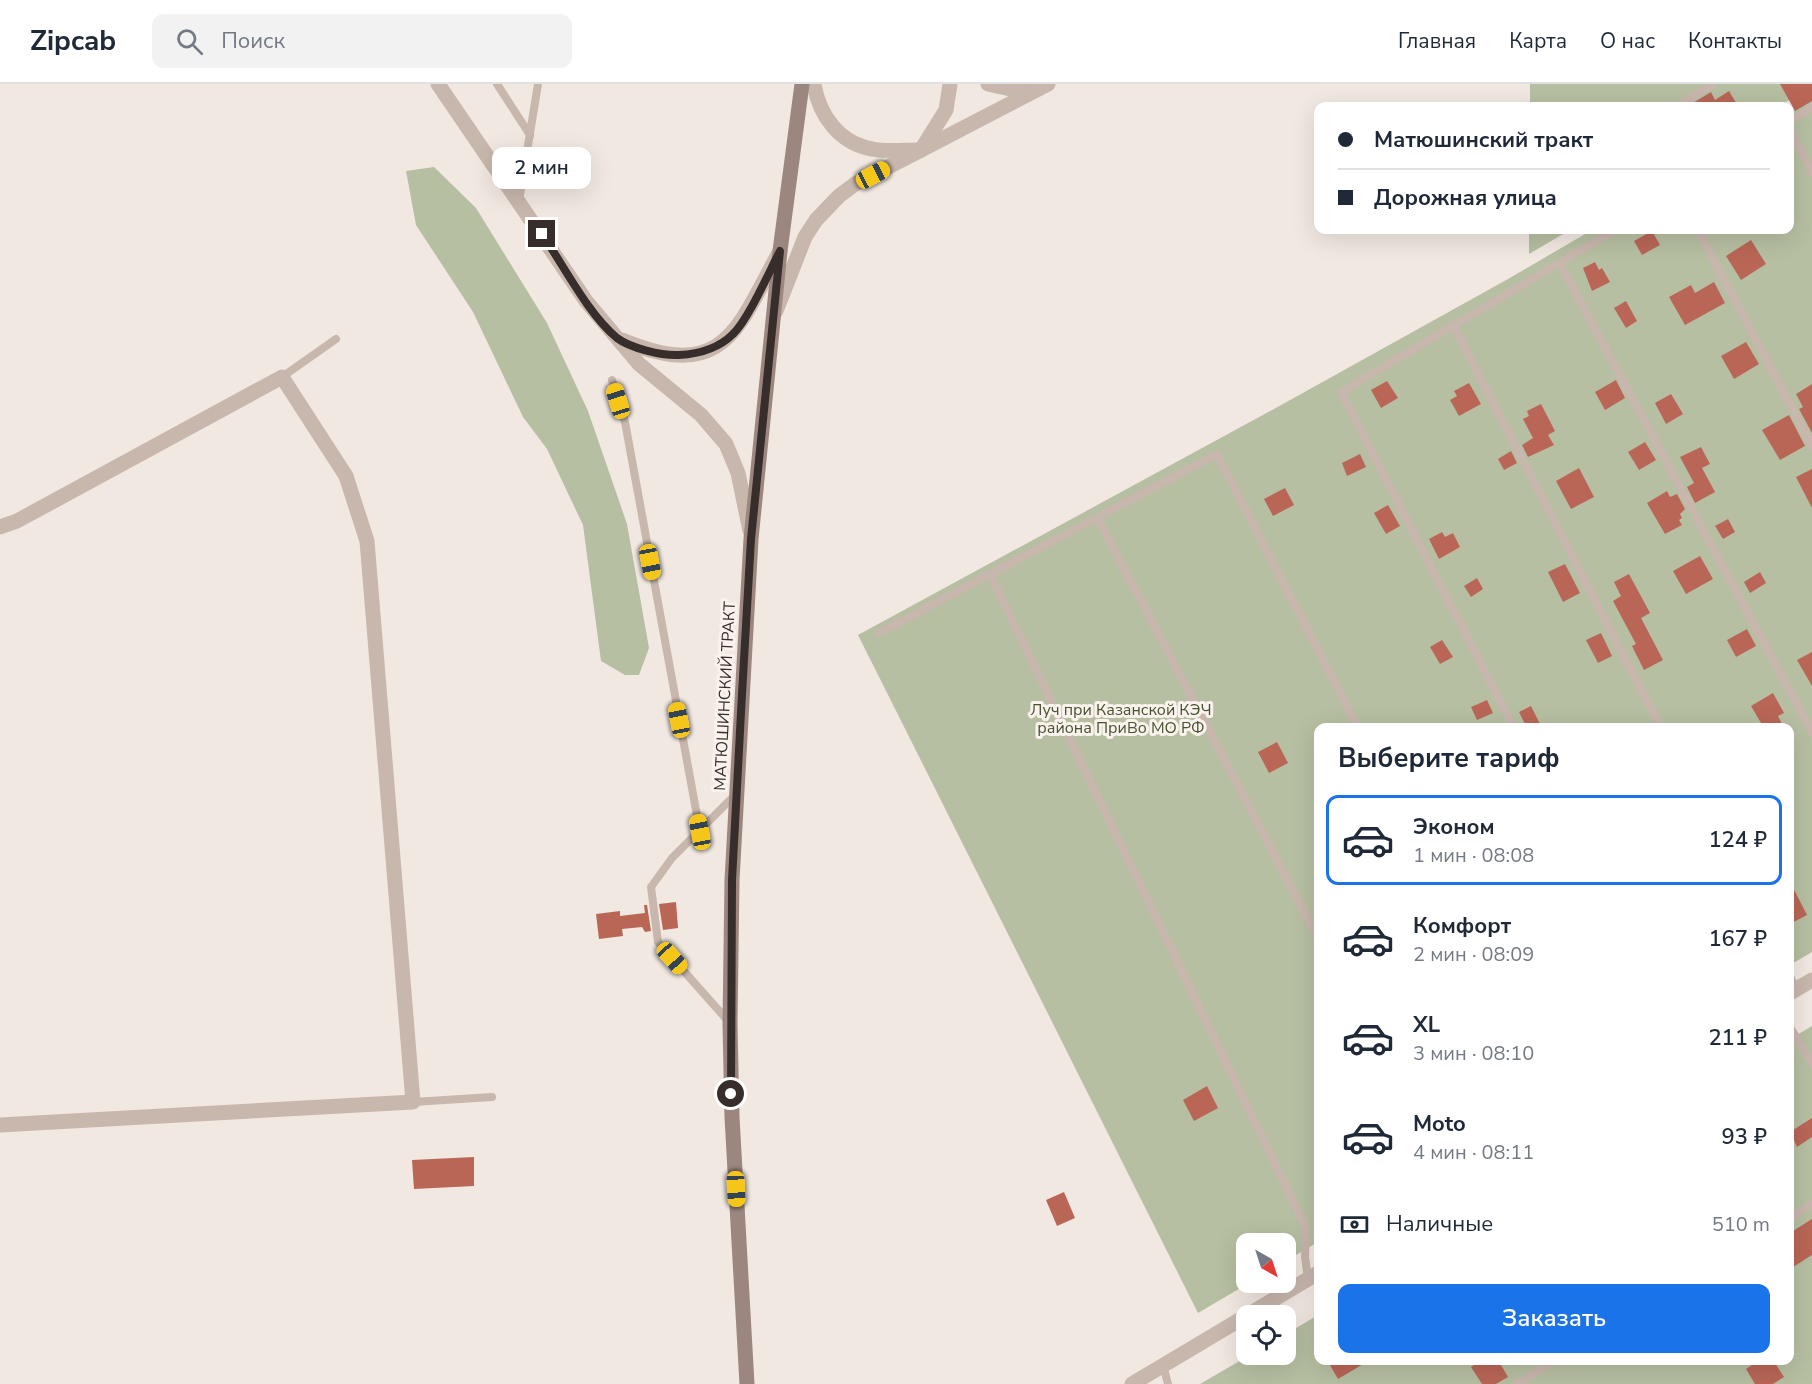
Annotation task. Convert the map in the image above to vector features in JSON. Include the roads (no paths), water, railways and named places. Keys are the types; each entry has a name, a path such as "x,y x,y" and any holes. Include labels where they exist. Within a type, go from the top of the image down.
{"main road":[{"name":"МАТЮШИНСКИЙ ТРАКТ","path":"747,1384 732,1117 730,1024 732,880 751,539 780,251 802,84"}],"street":[{"path":"438,84 586,301 639,364 701,415 726,444 738,473 751,539"},
{"path":"814,84 816,98 824,116 838,132 853,143 872,149 921,150"},
{"path":"921,150 946,110 950,84"},
{"path":"988,84 1016,90 1045,85"},
{"path":"774,317 806,237 827,207 855,184 1045,85"},
{"path":"618,339 647,351 672,356 696,355 716,347 734,334 745,318 780,251"},
{"path":"0,528 17,521 282,377 346,476 367,541 413,1102 0,1125"},
{"path":"1794,985 1812,980"},
{"path":"1132,1384 1313,1276"}],"lane":[{"path":"497,84 530,135"},
{"path":"519,202 538,84"},
{"path":"1684,102 1713,84"},
{"path":"1794,118 1812,107"},
{"path":"1794,137 1812,172"},
{"path":"1511,723 1341,392 1609,234"},
{"path":"1700,234 1812,446"},
{"path":"1560,264 1812,732"},
{"path":"1453,325 1658,723"},
{"path":"282,377 336,339"},
{"path":"612,380 625,422 700,832"},
{"path":"879,633 1217,454 1356,723"},
{"path":"1097,517 1314,930"},
{"path":"990,574 1306,1228 1305,1257 1313,1276"},
{"path":"730,1024 658,942 651,887 672,858 736,794"},
{"path":"1794,1034 1812,1063"},
{"path":"413,1102 492,1097"},
{"path":"1794,1215 1812,1204"},
{"path":"1163,1365 1168,1384"},
{"path":"1516,1384 1548,1365"}],"park label":[{"name":"Луч при Казанской КЭЧ района ПриВо МО РФ","path":"1121,718"}]}
